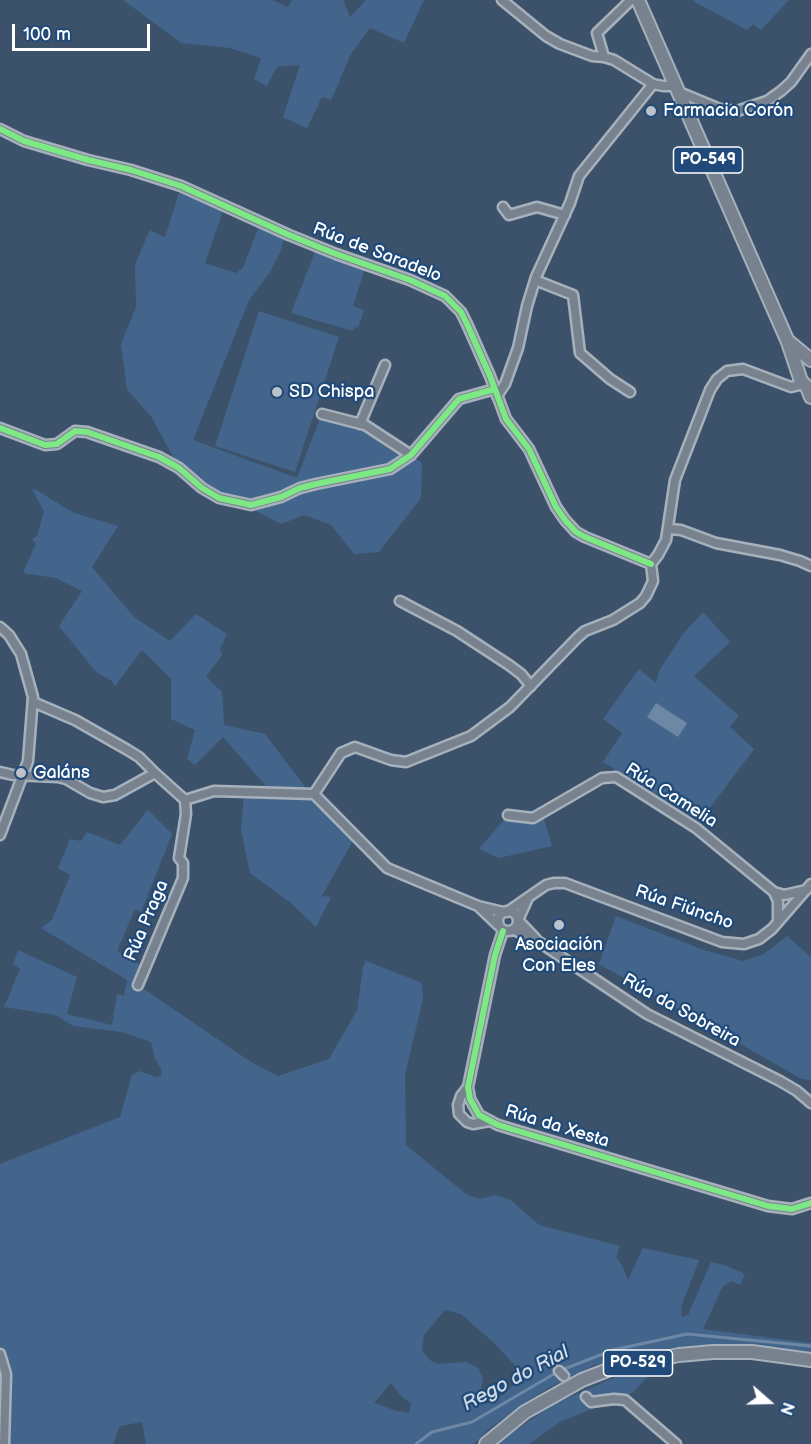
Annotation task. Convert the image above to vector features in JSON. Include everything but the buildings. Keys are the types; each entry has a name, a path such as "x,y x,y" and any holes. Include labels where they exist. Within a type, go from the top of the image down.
{"main road":[{"name":"PO-549","path":"638,0 807,386"},
{"name":"PO-549","path":"788,342 811,361 804,365 807,386"},
{"name":"PO-529","path":"486,1444 525,1412 582,1380 613,1368 679,1355 713,1352 752,1352 811,1360"}],"street":[{"path":"502,0 546,36 560,44 592,56 604,57 653,84 677,89 720,108 737,111 767,101 781,91 791,82 811,54"},
{"path":"604,57 597,33 631,0"},
{"path":"0,429 45,445 57,444 75,431 87,432 159,457 179,468 210,494 242,504 258,504 308,486 390,470 411,455 459,399 496,392 505,384 518,348 535,280 565,215 579,176 653,84"},
{"name":"Rúa de Saradelo","path":"0,129 24,141 181,186 289,235 439,293 461,312 506,419 529,449 556,507 576,532 651,564"},
{"path":"503,207 509,215 537,207 565,215"},
{"path":"535,280 573,295 580,353 610,379 630,392"},
{"path":"360,424 385,365"},
{"path":"314,794 346,750 355,747 391,760 411,762 471,736 510,707 585,631 613,620 640,603 650,589 653,581 651,564 663,548 669,529 675,480 710,390 717,379 727,371 743,369 791,387 807,386"},
{"path":"322,414 360,424 411,455"},
{"path":"669,529 681,530 716,543 780,555 811,567"},
{"path":"400,601 457,631 509,665 531,686"},
{"path":"0,627 9,635 21,654 33,702 30,749 23,775 0,835"},
{"path":"33,702 75,720 139,757 185,800 214,791 314,794 387,868 478,906 515,914 518,920"},
{"path":"0,772 13,775 49,775 66,778 90,793 103,797 115,795 155,773"},
{"name":"Rúa Camelia","path":"508,814 533,818 602,778 616,777 696,828 781,898"},
{"name":"Rúa Praga","path":"138,985 183,879 183,863 179,858 186,814 185,800"},
{"name":"Rúa Fiúncho","path":"505,912 546,885 565,883 716,939 737,944 759,939 778,922 808,887"},
{"path":"781,898 808,887"},
{"path":"478,906 501,928 514,930 528,898"},
{"path":"781,898 784,907 791,907"},
{"path":"778,922 781,898"},
{"path":"501,928 498,918 505,912"},
{"name":"Rúa da Sobreira","path":"518,920 539,942"},
{"name":"Rúa da Xesta","path":"501,928 468,1087 473,1107 479,1115 489,1121 775,1208 792,1209 811,1203"},
{"name":"Rúa da Sobreira","path":"514,930 539,942 646,1014 789,1086 811,1103"},
{"name":"Rúa da Xesta","path":"468,1087 461,1096 458,1105 459,1114 467,1122 473,1124 489,1121"},
{"path":"0,1354 6,1374 4,1444"},
{"path":"586,1397 591,1402 625,1400 676,1444"}],"shaded area":[{"path":"123,0 272,0 288,7 292,0 343,0 350,17 366,0 424,0 404,43 370,28 351,54 331,100 322,97 307,128 283,117 300,65 277,67 267,86 254,79 261,58 230,48 181,43"},
{"path":"789,0 761,30 753,24 747,30 693,1"},
{"path":"180,190 223,211 205,263 236,273 243,268 259,226 284,237 281,250 270,272 249,300 193,440 297,478 322,414 346,419 394,443 422,463 421,498 379,552 354,554 331,525 304,515 281,524 187,475 179,468 151,416 127,390 121,344 136,307 135,264 150,230 165,237"},
{"path":"317,247 366,265 353,306 364,310 358,328 355,327 353,331 291,313"},
{"name":"SD Chispa","path":"259,311 339,337 295,472 215,446"},
{"path":"32,489 74,513 118,526 92,567 134,617 170,641 196,614 227,634 220,649 222,655 206,677 222,692 224,725 265,734 306,788 355,837 322,896 331,897 316,927 291,903 250,873 241,830 244,792 271,792 223,737 195,765 187,759 195,730 171,719 171,679 142,650 115,686 112,681 96,672 59,626 82,591 56,578 23,573 36,543 32,539 37,536 44,511"},
{"path":"703,612 730,642 694,676 739,716 730,727 754,749 700,821 603,762 622,733 603,719 639,669 656,683 659,671 683,634"},
{"path":"656,703 687,723 678,737 647,717"},
{"path":"148,810 172,834 141,912 135,909 117,951 141,965 138,985 251,1062 278,1076 329,1059 357,1010 363,967 366,961 422,983 423,999 405,1074 406,1145 466,1194 480,1199 496,1195 511,1200 539,1225 620,1246 616,1257 628,1280 643,1248 699,1260 681,1307 682,1317 688,1315 711,1262 745,1274 740,1285 731,1281 723,1286 703,1329 811,1343 811,1353 738,1344 685,1346 643,1352 595,1365 552,1386 489,1429 474,1444 146,1444 142,1422 120,1426 113,1444 0,1444 0,1164 120,1117 132,1075 140,1071 156,1077 161,1076 162,1071 155,1058 151,1042 122,1032 73,1026 56,1015 4,1007 20,969 13,964 18,950 77,977 67,1014 112,1025 117,994 124,996 127,980 41,928 52,920 70,875 58,868 70,839 81,841 87,832 120,845","holes":["445,1310 461,1314 493,1342 524,1375 503,1395 486,1404 480,1395 483,1378 478,1368 466,1362 439,1364 431,1361 422,1351 424,1335","391,1383 402,1397 411,1403 409,1413 374,1403"]},
{"path":"508,815 539,815 544,819 552,846 499,858 479,849"},
{"path":"616,916 704,950 743,961 764,954 787,936 811,957 811,1080 802,1079 599,964"},
{"path":"655,1369 632,1393 560,1422 529,1444 500,1444 506,1437 552,1405 622,1374"}],"waterway":[{"name":"Rego do Rial","path":"416,1444 432,1432 472,1422 559,1371 613,1350 687,1334 811,1346"}],"tunnel":[{"path":"564,1376 586,1397"}],"cycle path":[{"path":"0,129 24,141 181,186 289,235 410,280 445,296 461,312 490,376 506,419 529,449 556,507 565,520 576,532 585,537 651,564"},
{"path":"0,428 45,445 57,444 75,431 87,432 159,457 179,468 202,488 219,498 251,505 281,497 300,488 390,469 411,455 459,399 495,389"},
{"path":"503,931 495,955 468,1087 470,1099 479,1115 498,1125 768,1206 792,1209 811,1203"}],"place":[{"name":"Farmacia Corón","path":"651,111"},
{"name":"SD Chispa","path":"277,392"},
{"name":"Galáns","path":"21,773"},
{"name":"Asociación Con Eles","path":"559,925"}]}
